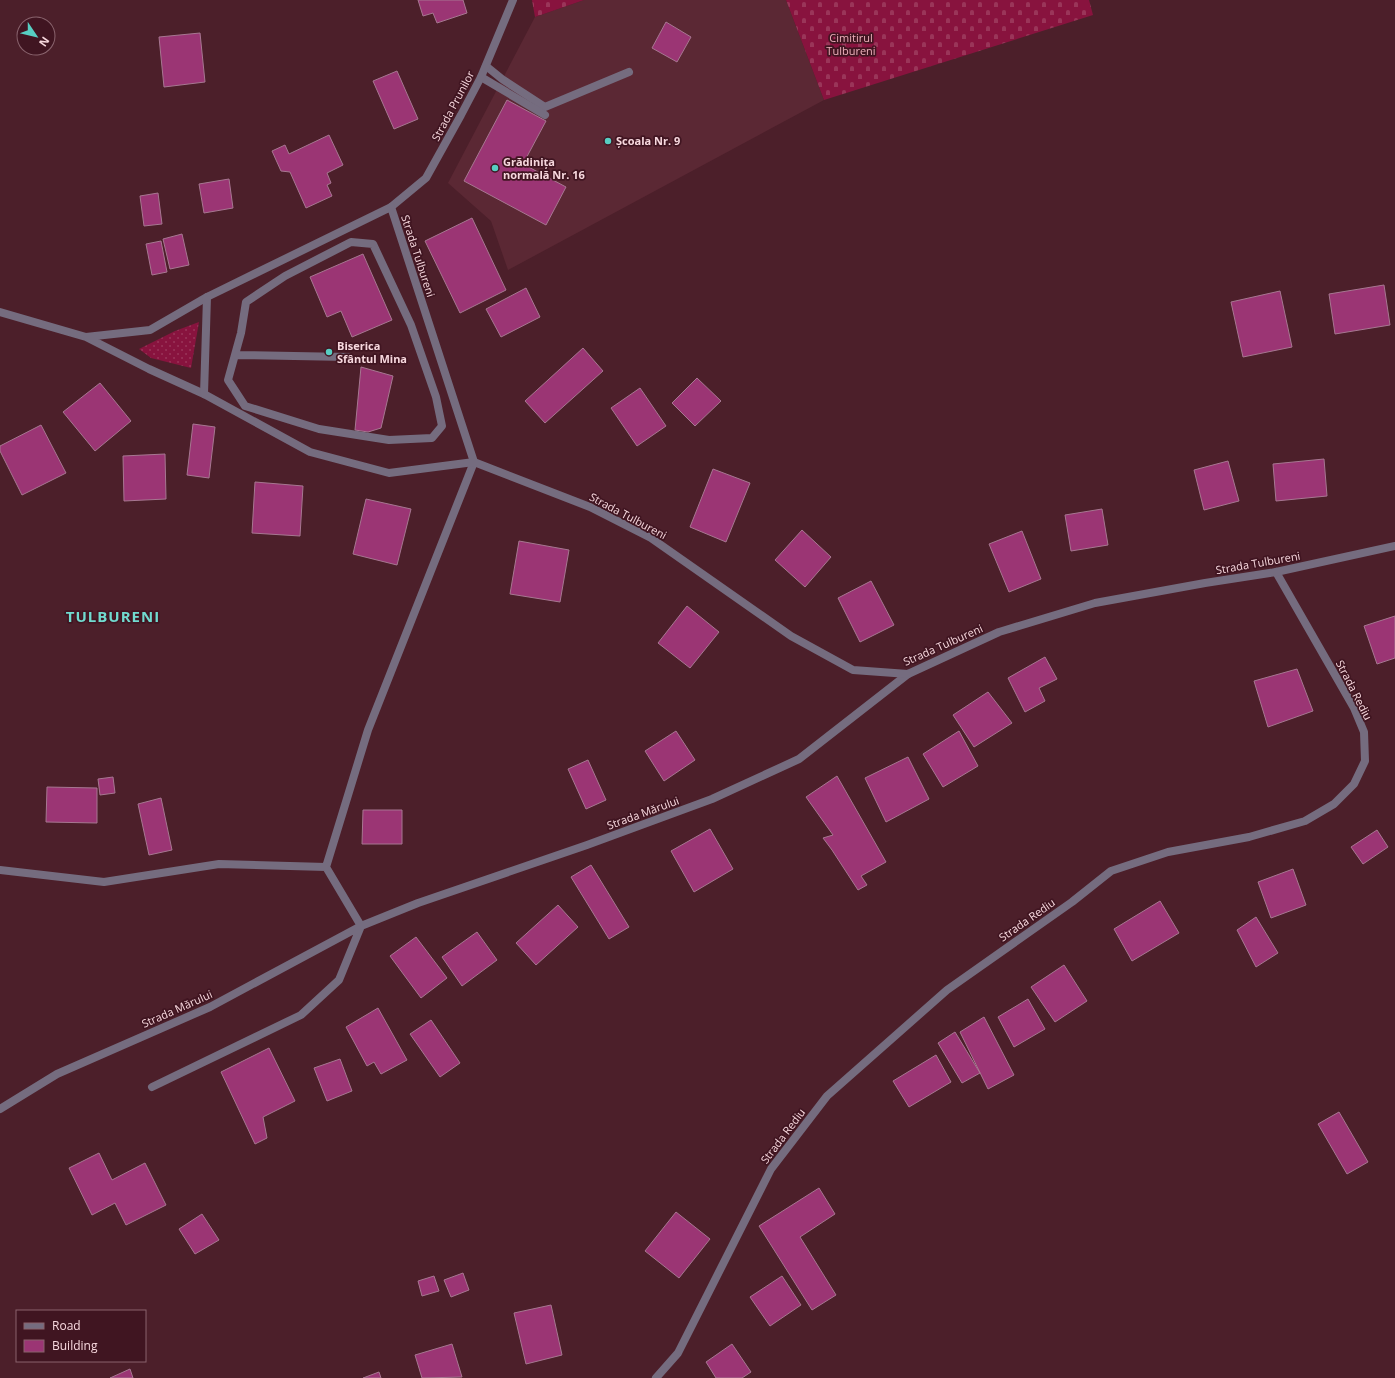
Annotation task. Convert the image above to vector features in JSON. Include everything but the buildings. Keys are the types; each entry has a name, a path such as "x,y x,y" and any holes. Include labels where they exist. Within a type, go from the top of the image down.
{"street":[{"name":"Strada Prunilor","path":"391,207 426,178 481,77 513,0"},
{"path":"486,66 502,79 546,107 629,72"},
{"path":"481,77 545,115"},
{"name":"Strada Tulbureni","path":"86,337 150,330 207,297 391,207 474,462"},
{"path":"351,242 373,244 410,324 436,397 442,426 432,438 389,440 319,429 245,406 228,380 235,355 241,333 246,302 285,276 351,242"},
{"path":"204,394 207,297"},
{"name":"Strada Tulbureni","path":"0,312 86,337 149,369 204,394 310,452 389,473 474,462 590,507 651,538 791,636 853,670 908,674 999,632 1095,603 1276,572 1395,546"},
{"path":"235,355 348,357"},
{"path":"152,1087 301,1015 339,980 361,926 326,867 368,730 474,462"},
{"name":"Strada Rediu","path":"656,1378 678,1353 771,1170 827,1096 947,990 1072,902 1111,871 1168,852 1249,837 1305,821 1334,804 1354,784 1365,761 1364,732 1354,708 1276,572"},
{"name":"Strada Mărului","path":"0,1109 57,1074 210,1007 361,926 418,903 587,845 718,796 799,759 908,674"},
{"path":"0,870 104,882 219,864 326,867"}],"shaded area":[{"name":"Școala Nr. 9","path":"584,0 786,0 824,100 508,270 491,221 448,183 535,17"}],"green space":[{"path":"532,0 584,0 535,17"},
{"name":"Cimitirul Tulbureni","path":"786,0 1089,0 1093,15 824,100"},
{"path":"199,322 191,368 151,358 139,349 175,331"}],"place":[{"name":"Școala Nr. 9","path":"608,141"},
{"name":"Grădinița normală Nr. 16","path":"495,168"},
{"name":"Biserica Sfântul Mina","path":"329,352"}],"district":[{"name":"TULBURENI","path":"113,617"}]}
